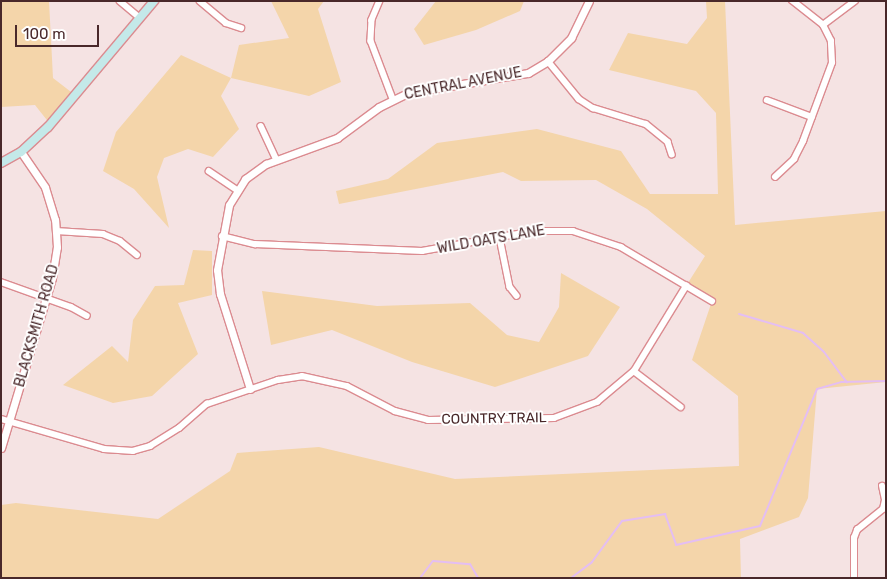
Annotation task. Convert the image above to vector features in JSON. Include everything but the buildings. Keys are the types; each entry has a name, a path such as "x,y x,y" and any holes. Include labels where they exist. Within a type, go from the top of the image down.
{"main road":[{"path":"1,163 21,152 48,127 154,1"}],"street":[{"path":"120,1 140,18"},
{"path":"200,1 226,23 241,28"},
{"path":"380,1 372,20 371,41 393,98"},
{"name":"CENTRAL AVENUE","path":"250,389 218,282 222,236 236,190 255,170 337,138 393,98 417,91 518,76 548,61 571,38 589,1"},
{"path":"775,177 794,159 832,63 830,41 823,25 792,1"},
{"path":"823,25 855,1"},
{"path":"548,61 579,99 593,108 646,124 668,142 672,154"},
{"path":"767,100 812,117"},
{"path":"261,126 277,160"},
{"name":"BLACKSMITH ROAD","path":"1,448 5,421 46,299 56,262 56,231 46,188 21,152"},
{"path":"209,171 236,190"},
{"name":"WILD OATS LANE","path":"222,236 255,244 422,251 544,230 583,233 621,247 712,301"},
{"path":"56,231 103,234 120,241 136,255"},
{"path":"500,238 510,287 517,296"},
{"path":"1,282 87,316"},
{"name":"COUNTRY TRAIL","path":"5,421 104,449 133,451 150,446 180,428 204,405 278,380 311,376 347,386 411,417 454,421 547,420 570,414 597,402 634,371 686,286"},
{"path":"634,371 681,407"},
{"path":"854,578 854,538 857,530 883,509 885,500 882,486"}],"shaded area":[{"path":"1,1 49,1 53,78 75,95 50,124 35,105 1,107"},
{"path":"271,1 324,1 318,9 341,82 309,96 231,78 239,45 289,38"},
{"path":"436,1 524,1 520,11 476,30 424,45 414,29"},
{"path":"706,1 725,1 735,225 886,211 886,382 817,389 808,498 799,517 740,539 741,578 1,578 1,505 16,503 158,519 230,471 237,453 319,447 455,479 739,466 738,396 692,360 712,301 686,286 705,256 647,209 596,180 521,181 503,172 339,204 336,191 388,179 437,143 537,129 621,151 650,194 718,194 716,113 696,91 609,70 628,33 687,44 707,18"},
{"path":"181,55 231,78 221,96 239,129 213,157 188,149 164,158 157,177 169,228 134,189 103,171 116,132"},
{"path":"193,250 212,251 212,295 178,303 198,354 152,396 113,403 63,385 112,346 128,362 133,320 155,286 184,285"},
{"path":"561,273 620,307 588,356 495,387 412,362 332,330 271,345 262,291 377,306 470,303 507,335 539,342 559,307"}],"waterway":[{"path":"739,314 803,333 824,352 847,382"},
{"path":"571,578 592,562 622,521 665,514 676,545 760,526 817,389 841,382 886,381"},
{"path":"420,578 433,561 470,564 478,578"}]}
